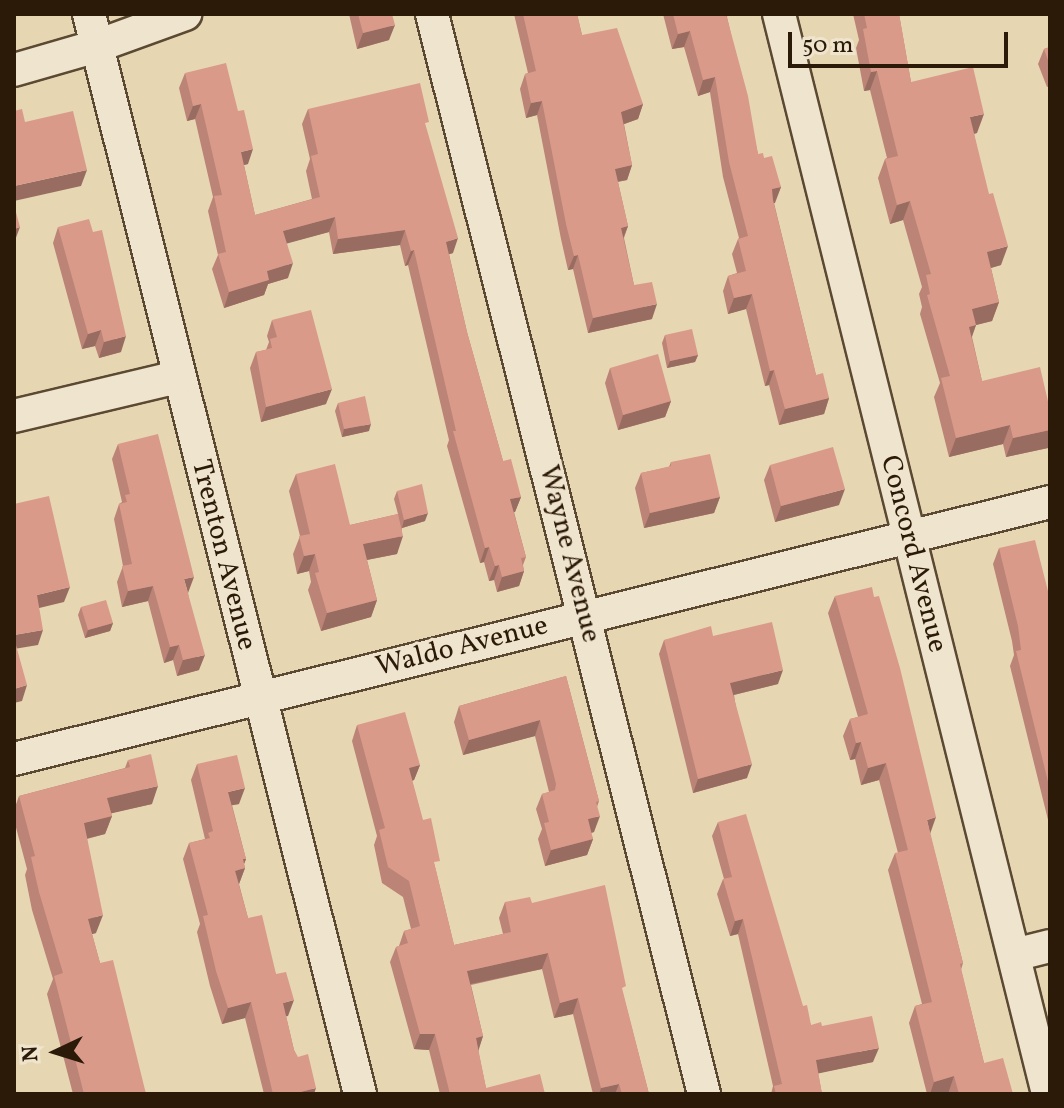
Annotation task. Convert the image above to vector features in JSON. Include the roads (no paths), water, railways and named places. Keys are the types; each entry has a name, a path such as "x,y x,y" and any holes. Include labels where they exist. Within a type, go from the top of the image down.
{"street":[{"name":"Trenton Avenue","path":"89,14 360,1094"},
{"path":"14,70 97,46 185,14"},
{"name":"Wayne Avenue","path":"432,14 704,1094"},
{"name":"Concord Avenue","path":"779,14 1048,1094"},
{"path":"14,416 178,377"},
{"name":"Waldo Avenue","path":"14,759 1050,502"},
{"path":"1014,955 1050,946"}]}
